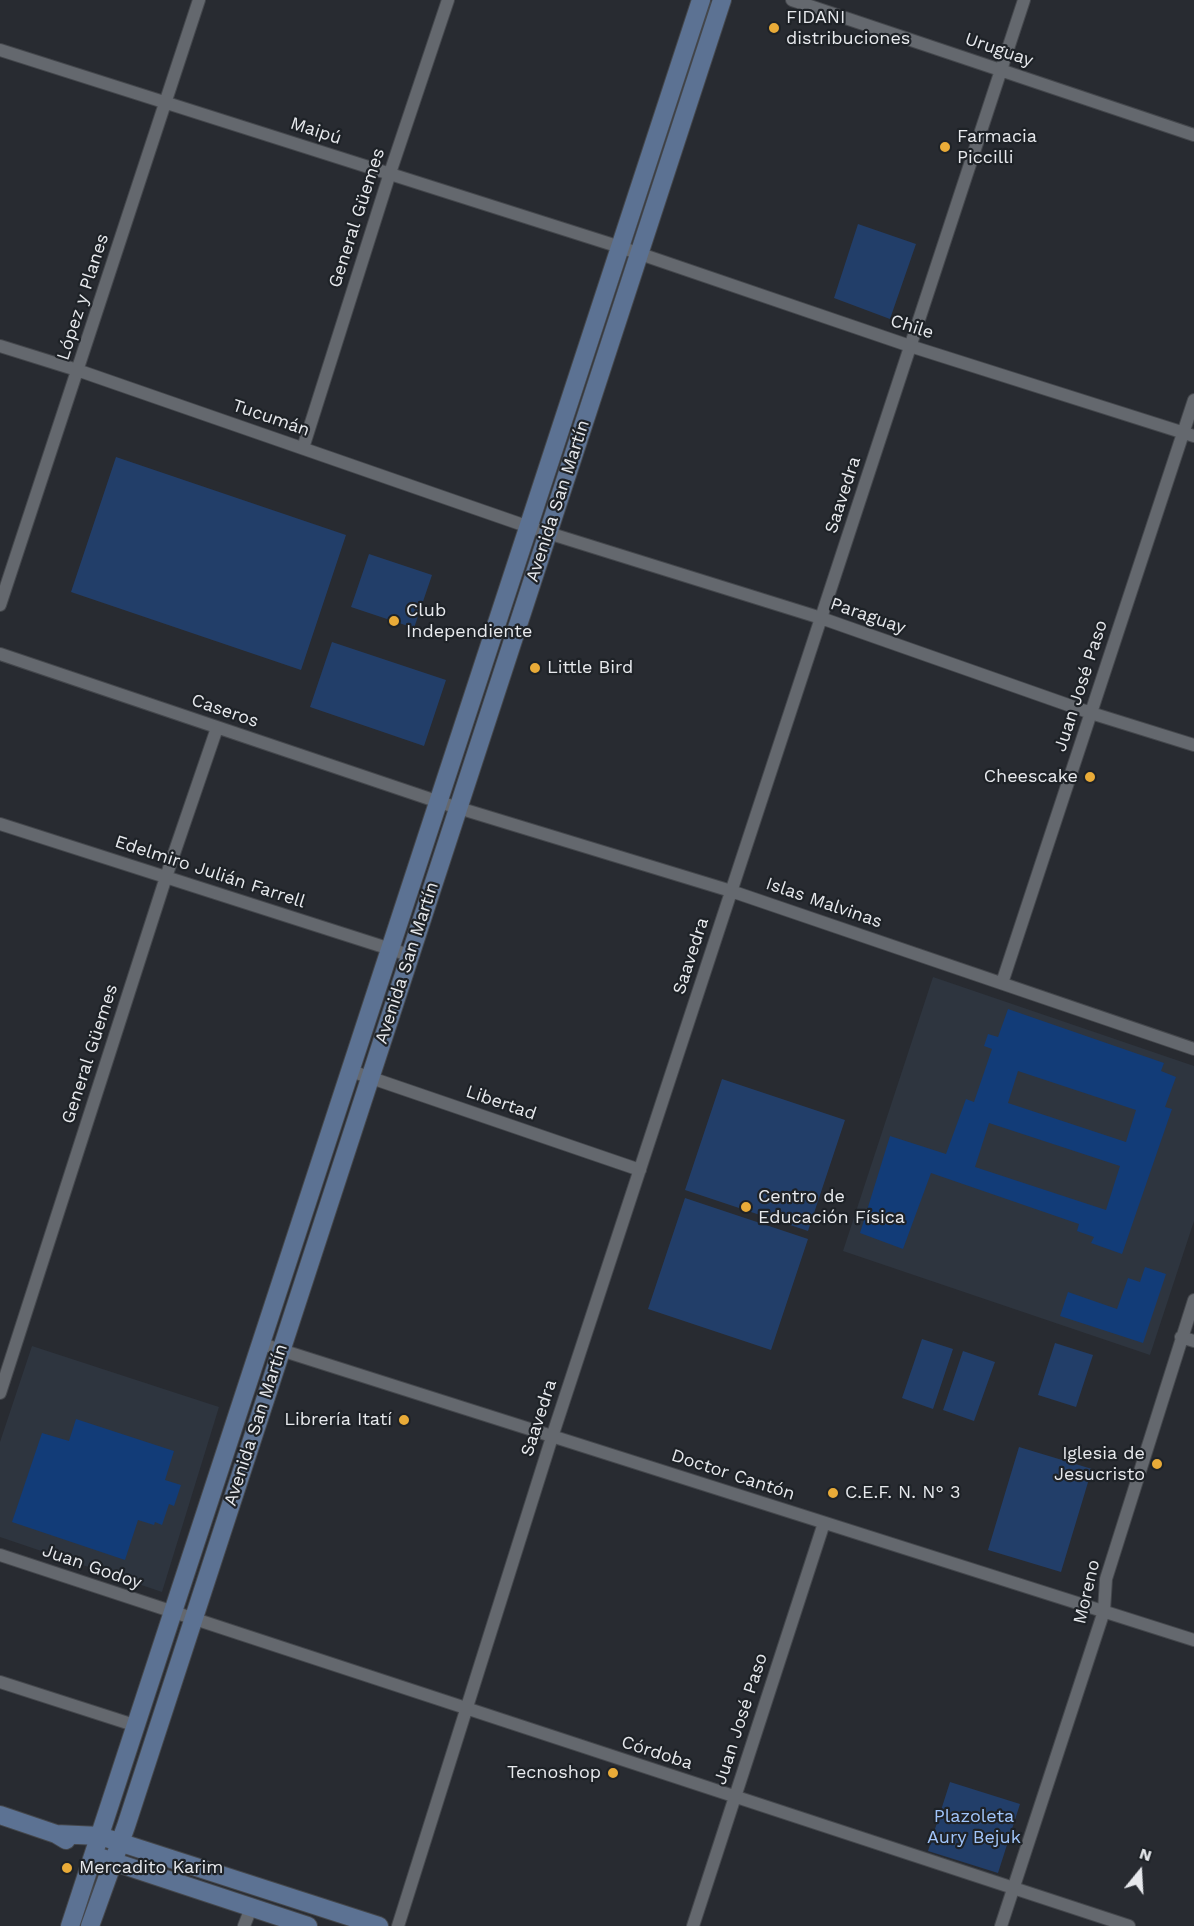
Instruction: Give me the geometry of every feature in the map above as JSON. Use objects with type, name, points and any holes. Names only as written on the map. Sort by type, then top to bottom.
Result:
[{"type":"main road","name":"Avenida San Martín","points":[[70,1926],[701,0]]},
{"type":"main road","name":"Avenida San Martín","points":[[90,1926],[193,1620],[722,0]]},
{"type":"main road","points":[[0,1815],[56,1834],[94,1855],[113,1862],[308,1926]]},
{"type":"main road","points":[[56,1834],[100,1836],[379,1926]]},
{"type":"street","name":"López y Planes","points":[[0,604],[200,0]]},
{"type":"street","name":"General Güemes","points":[[303,448],[390,173],[448,0]]},
{"type":"street","name":"Uruguay","points":[[792,0],[1194,135]]},
{"type":"street","name":"Saavedra","points":[[398,1926],[552,1437],[1024,0]]},
{"type":"street","name":"Maipú","points":[[0,50],[620,247]]},
{"type":"street","name":"Chile","points":[[620,247],[910,346],[1189,434]]},
{"type":"street","name":"Tucumán","points":[[0,346],[77,370],[529,527]]},
{"type":"street","name":"Juan José Paso","points":[[1002,983],[1091,713],[1189,434],[1194,400]]},
{"type":"street","name":"Paraguay","points":[[529,527],[821,618],[1091,713],[1194,745]]},
{"type":"street","name":"Caseros","points":[[0,654],[439,802]]},
{"type":"street","name":"General Güemes","points":[[0,1393],[166,877],[217,728]]},
{"type":"street","name":"Islas Malvinas","points":[[439,802],[731,891],[1194,1049]]},
{"type":"street","name":"Edelmiro Julián Farrell","points":[[0,824],[410,955]]},
{"type":"street","name":"Libertad","points":[[351,1071],[640,1170]]},
{"type":"street","name":"Moreno","points":[[1001,1926],[1104,1611],[1106,1579],[1194,1300]]},
{"type":"street","points":[[1181,1337],[1194,1341]]},
{"type":"street","name":"Doctor Cantón","points":[[262,1344],[1194,1640]]},
{"type":"street","name":"Juan José Paso","points":[[693,1926],[824,1523]]},
{"type":"street","name":"Juan Godoy","points":[[0,1555],[173,1614]]},
{"type":"street","name":"Córdoba","points":[[173,1614],[1129,1926]]},
{"type":"street","points":[[0,1682],[137,1726]]},
{"type":"street","points":[[244,1926],[251,1908]]},
{"type":"shaded area","points":[[933,977],[1194,1066],[1194,1221],[1150,1355],[843,1251]]},
{"type":"shaded area","points":[[32,1346],[219,1407],[162,1592],[0,1537],[0,1442]]},
{"type":"green space","points":[[858,224],[916,244],[890,319],[834,298]]},
{"type":"green space","points":[[116,457],[346,535],[301,670],[71,592]]},
{"type":"green space","points":[[369,554],[432,575],[414,628],[351,607]]},
{"type":"green space","points":[[332,642],[446,680],[424,746],[310,707]]},
{"type":"green space","points":[[722,1079],[845,1120],[808,1231],[685,1190]]},
{"type":"green space","points":[[685,1198],[808,1239],[771,1350],[648,1309]]},
{"type":"green space","points":[[922,1339],[953,1349],[933,1409],[902,1398]]},
{"type":"green space","points":[[1055,1343],[1093,1355],[1076,1407],[1038,1395]]},
{"type":"green space","points":[[963,1351],[995,1362],[974,1421],[943,1410]]},
{"type":"green space","points":[[1019,1447],[1092,1469],[1061,1572],[988,1550]]},
{"type":"green space","name":"Plazoleta Aury Bejuk","points":[[950,1782],[1020,1804],[998,1873],[928,1851]]},
{"type":"building","points":[[1008,1009],[1164,1063],[1161,1071],[1176,1077],[1165,1107],[1172,1109],[1122,1254],[1091,1243],[1094,1237],[1077,1231],[1079,1224],[931,1173],[903,1249],[860,1233],[890,1136],[946,1154],[966,1099],[974,1102],[992,1049],[984,1046],[988,1034],[998,1037]],"holes":[[[1018,1071],[1136,1110],[1126,1142],[1008,1103]],[[989,1123],[1120,1166],[1106,1210],[975,1167]]]},
{"type":"building","points":[[1145,1267],[1166,1274],[1143,1343],[1060,1316],[1068,1292],[1117,1309],[1128,1278],[1140,1282]]},
{"type":"building","points":[[76,1419],[174,1451],[165,1480],[181,1485],[174,1506],[169,1504],[162,1525],[138,1520],[125,1560],[12,1522],[42,1433],[69,1441]]},
{"type":"place","name":"FIDANI distribuciones","points":[[774,28]]},
{"type":"place","name":"Farmacia Piccilli","points":[[945,147]]},
{"type":"place","name":"Club Independiente","points":[[394,621]]},
{"type":"place","name":"Little Bird","points":[[535,668]]},
{"type":"place","name":"Cheescake","points":[[1090,777]]},
{"type":"place","name":"Centro de Educación Física","points":[[746,1207]]},
{"type":"place","name":"Librería Itatí","points":[[404,1420]]},
{"type":"place","name":"Iglesia de Jesucristo","points":[[1157,1464]]},
{"type":"place","name":"C.E.F. N. N° 3","points":[[833,1493]]},
{"type":"place","name":"Tecnoshop","points":[[613,1773]]},
{"type":"place","name":"Mercadito Karim","points":[[67,1868]]}]
